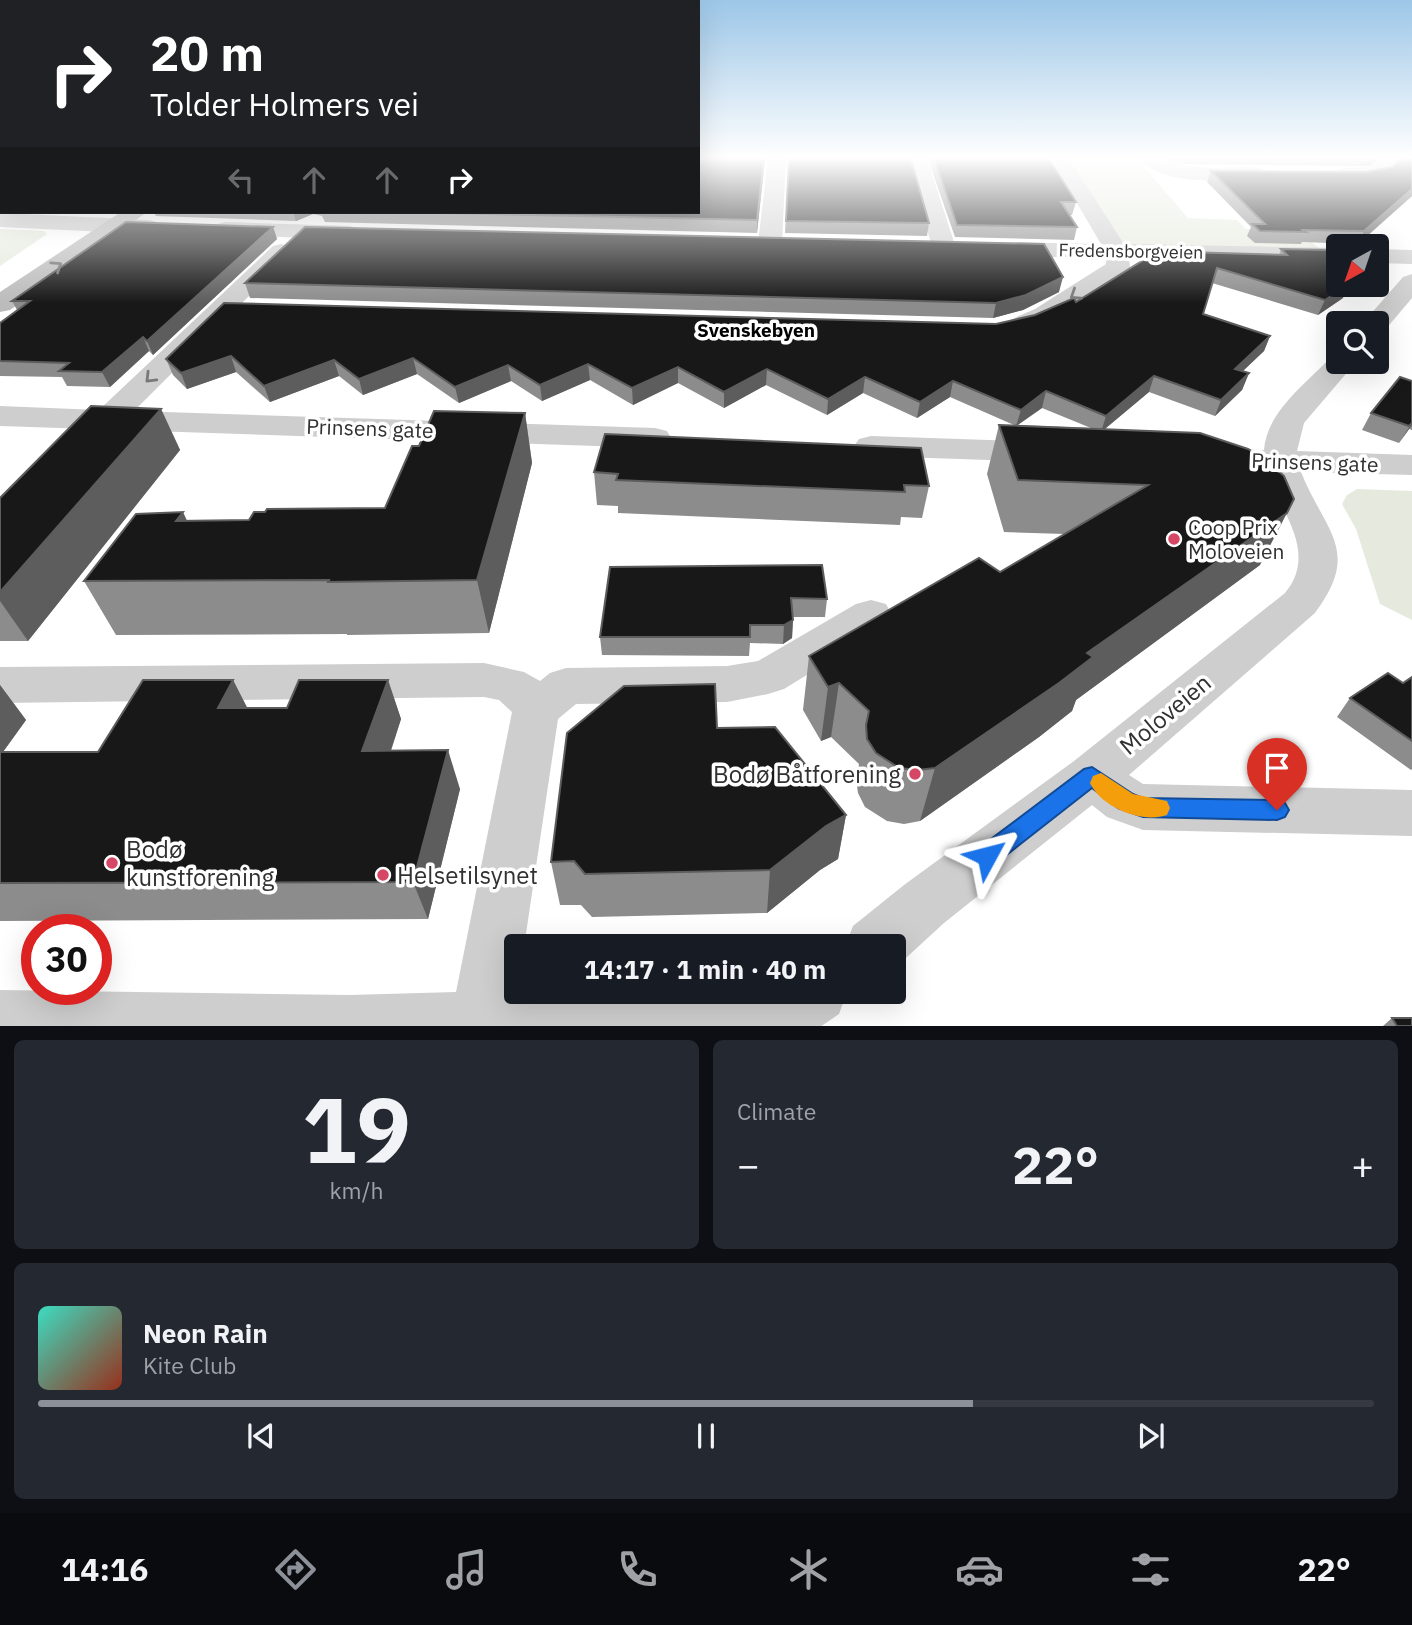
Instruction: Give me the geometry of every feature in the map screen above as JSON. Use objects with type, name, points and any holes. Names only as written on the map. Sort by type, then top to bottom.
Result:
[{"type":"street","points":[[770,243],[773,207]]},
{"type":"street","points":[[932,207],[944,248]]},
{"type":"street","points":[[993,329],[1019,326],[1044,315],[1118,267],[1117,251],[1090,207]]},
{"type":"street","points":[[108,419],[221,307],[321,214]]},
{"type":"street","points":[[0,281],[111,218]]},
{"type":"street","points":[[0,304],[111,218]]},
{"type":"street","points":[[0,220],[111,218],[172,228]]},
{"type":"street","points":[[198,228],[371,233]]},
{"type":"street","points":[[743,243],[797,244]]},
{"type":"street","name":"Fredensborgveien","points":[[917,247],[1326,255]]},
{"type":"street","points":[[1390,256],[1412,257]]},
{"type":"street","points":[[1386,311],[1412,282]]},
{"type":"street","points":[[221,307],[262,308]]},
{"type":"street","points":[[1279,460],[1285,427],[1331,374]]},
{"type":"street","name":"Prinsens gate","points":[[0,415],[685,439]]},
{"type":"street","points":[[837,445],[1072,453]]},
{"type":"street","name":"Prinsens gate","points":[[1183,457],[1412,465]]},
{"type":"street","name":"Moloveien","points":[[889,934],[924,904],[1092,776],[1300,603],[1312,588],[1318,573],[1319,558],[1314,539],[1279,460]]},
{"type":"street","points":[[536,709],[566,686],[727,684],[768,677],[871,615]]},
{"type":"street","points":[[0,685],[484,680],[509,683],[527,694],[536,709],[481,1023]]},
{"type":"street","points":[[1092,776],[1125,802],[1143,807],[1412,814]]},
{"type":"street","points":[[0,1021],[336,1026],[481,1023],[708,1025],[760,1021],[799,1004]]},
{"type":"shaded area","points":[[1099,207],[1178,207],[1188,218],[1237,220],[1246,229],[1297,231],[1324,252],[1125,246]]},
{"type":"shaded area","points":[[0,229],[44,231],[47,234],[0,266]]},
{"type":"shaded area","points":[[1357,489],[1412,491],[1412,620],[1380,604],[1356,529],[1342,504],[1347,495]]},
{"type":"building","points":[[700,207],[759,207],[757,220],[488,214],[700,214]]},
{"type":"building","points":[[787,207],[924,207],[929,223],[786,221]]},
{"type":"building","points":[[951,207],[1064,207],[1077,227],[957,225]]},
{"type":"building","points":[[1248,207],[1392,207],[1364,231],[1260,231],[1252,224],[1265,224]]},
{"type":"building","points":[[126,222],[273,227],[147,341],[143,337],[102,372],[59,371],[69,363],[0,361],[0,323],[30,301],[12,301]]},
{"type":"building","points":[[305,227],[1044,244],[1063,277],[1026,295],[996,303],[245,283]]},
{"type":"building","points":[[1161,249],[1170,252],[1175,249],[1185,252],[1287,255],[1281,249],[1326,250],[1328,298],[1325,300],[1217,268],[1203,314],[1270,336],[1235,369],[1249,373],[1221,400],[1154,376],[1106,416],[1046,391],[1021,410],[953,381],[920,402],[865,377],[828,399],[767,369],[724,392],[678,367],[632,388],[588,364],[540,385],[508,365],[455,387],[413,358],[359,379],[334,360],[264,386],[231,356],[181,373],[166,359],[224,303],[996,324],[1035,315],[1074,298],[1076,302]]},
{"type":"building","points":[[1400,377],[1412,381],[1412,423],[1409,426],[1371,413]]},
{"type":"building","points":[[91,406],[161,409],[0,592],[0,498]]},
{"type":"building","points":[[434,411],[525,413],[477,580],[84,581],[136,514],[183,512],[176,521],[249,520],[254,512],[265,512],[267,509],[385,508],[412,446],[419,446]]},
{"type":"building","points":[[999,425],[1200,433],[1248,449],[1265,459],[1284,476],[1294,499],[1287,513],[1087,653],[1093,657],[935,768],[899,768],[876,753],[867,739],[869,711],[839,683],[828,687],[809,656],[979,558],[1000,572],[1148,485],[1018,480]]},
{"type":"building","points":[[605,434],[921,448],[929,486],[904,485],[905,492],[616,480],[618,474],[594,472]]},
{"type":"building","points":[[822,565],[827,599],[791,598],[793,620],[784,625],[750,625],[750,637],[600,637],[610,567]]},
{"type":"building","points":[[1388,673],[1403,683],[1412,677],[1412,741],[1350,698]]},
{"type":"building","points":[[143,680],[233,680],[218,708],[287,708],[299,680],[388,680],[362,751],[448,750],[413,882],[0,883],[0,752],[98,752]]},
{"type":"building","points":[[715,684],[717,728],[775,727],[846,815],[826,826],[770,870],[585,874],[574,861],[551,862],[567,733],[624,686]]},
{"type":"building","points":[[1392,1018],[1412,1018],[1412,1026],[1397,1026]]},
{"type":"slow traffic","points":[[1101,783],[1125,802],[1159,808]]},
{"type":"place","name":"Coop Prix Moloveien","points":[[1174,539]]},
{"type":"place","name":"Bodø Båtforening","points":[[915,774]]},
{"type":"place","name":"Bodø kunstforening","points":[[112,863]]},
{"type":"place","name":"Helsetilsynet","points":[[383,875]]},
{"type":"district","name":"Svenskebyen","points":[[756,330]]},
{"type":"route","points":[[987,856],[1092,776],[1125,802],[1143,807],[1277,810]]}]
